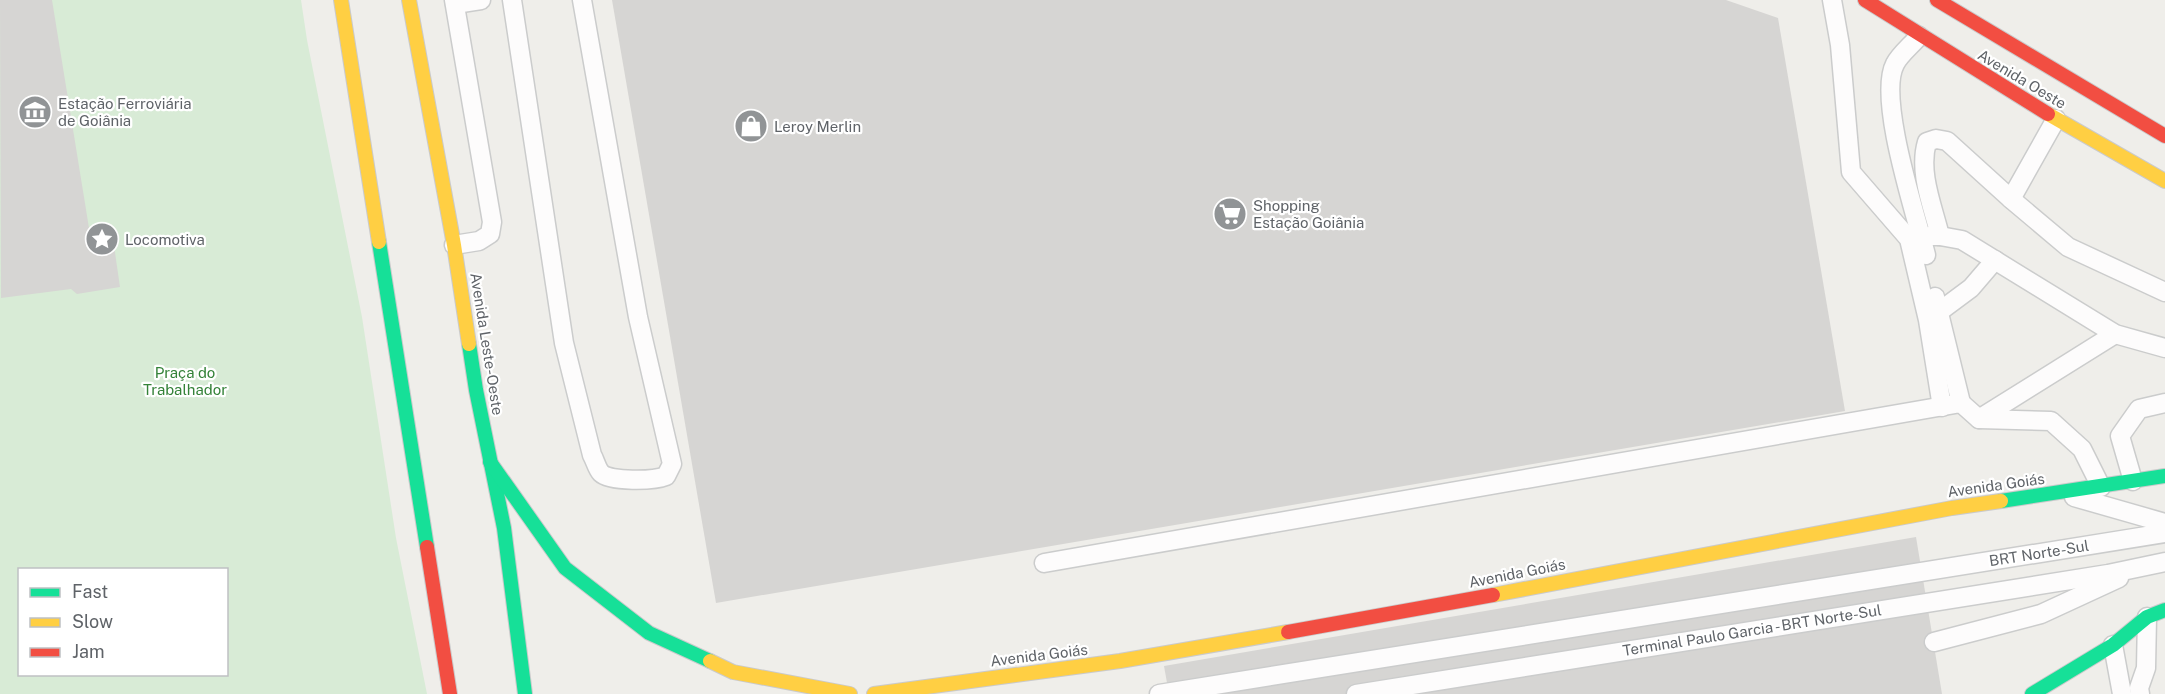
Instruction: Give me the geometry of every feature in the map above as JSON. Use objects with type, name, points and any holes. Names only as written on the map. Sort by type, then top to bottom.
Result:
[{"type":"main road","points":[[341,0],[450,694]]},
{"type":"main road","name":"Avenida Leste-Oeste","points":[[409,0],[454,245],[476,390],[504,528],[525,694]]},
{"type":"main road","name":"Avenida Oeste","points":[[1865,0],[1919,36],[2056,119],[2165,181]]},
{"type":"main road","name":"Avenida Oeste","points":[[1937,0],[2165,136]]},
{"type":"main road","points":[[490,462],[566,568],[649,633],[733,672],[850,694]]},
{"type":"main road","name":"Avenida Goiás","points":[[874,694],[1120,662],[1381,616],[1940,510],[2101,488],[2165,476]]},
{"type":"main road","points":[[2032,694],[2052,689],[2147,617],[2165,610]]},
{"type":"lane","points":[[454,245],[479,241],[490,234],[492,222],[454,2],[481,0]]},
{"type":"lane","points":[[512,0],[564,343],[592,455],[601,473],[611,478],[656,480],[666,476],[672,464],[638,317],[582,0]]},
{"type":"lane","points":[[1832,0],[1840,45],[1851,172],[1915,238]]},
{"type":"lane","points":[[1919,36],[1895,64],[1889,86],[1892,120],[1915,238],[1934,316],[1961,403],[1979,419],[2051,421],[2082,449],[2101,488]]},
{"type":"lane","points":[[2011,199],[2056,119]]},
{"type":"lane","points":[[1940,236],[1924,169],[1927,142],[1936,139],[1947,141],[2068,247],[2165,292]]},
{"type":"lane","points":[[1915,238],[1940,236],[1962,240],[2115,334],[2165,348]]},
{"type":"lane","points":[[1934,316],[1971,288],[1995,260]]},
{"type":"lane","points":[[1934,316],[1942,407]]},
{"type":"lane","points":[[1979,419],[2115,334]]},
{"type":"lane","points":[[1044,563],[1961,403]]},
{"type":"lane","points":[[2133,482],[2120,436],[2139,409],[2165,403]]},
{"type":"lane","points":[[2058,493],[2165,523]]},
{"type":"lane","name":"BRT Norte-Sul","points":[[1912,573],[2165,533]]},
{"type":"lane","points":[[1934,642],[2041,615],[2157,563]]},
{"type":"lane","name":"Terminal Paulo Garcia - BRT Norte-Sul","points":[[1356,694],[2108,574],[2157,563]]},
{"type":"lane","name":"Terminal Paulo Garcia - BRT Norte-Sul","points":[[1160,694],[1912,573]]},
{"type":"lane","points":[[2140,694],[2139,688],[2146,668],[2147,617]]},
{"type":"lane","points":[[2113,645],[2122,694]]},
{"type":"green space","name":"Praça do Trabalhador","points":[[0,0],[301,0],[362,317],[396,538],[427,694],[0,694]]},
{"type":"building","name":"Estação Ferroviária de Goiânia","points":[[0,0],[52,0],[89,228],[111,225],[120,287],[77,294],[71,289],[1,298]]},
{"type":"building","name":"Shopping Estação Goiânia","points":[[612,0],[1726,0],[1778,18],[1845,411],[716,603]]},
{"type":"building","points":[[1916,537],[1942,694],[1169,694],[1164,666]]},
{"type":"traffic: fast","points":[[379,242],[427,547]]},
{"type":"traffic: fast","points":[[469,344],[504,528],[525,694]]},
{"type":"traffic: fast","points":[[490,462],[565,568],[649,633],[710,661]]},
{"type":"traffic: fast","points":[[2001,501],[2165,476]]},
{"type":"traffic: fast","points":[[2032,694],[2113,645],[2147,617],[2165,610]]},
{"type":"traffic: slow","points":[[341,0],[379,242]]},
{"type":"traffic: slow","points":[[409,0],[454,245],[469,344]]},
{"type":"traffic: slow","points":[[2048,114],[2165,181]]},
{"type":"traffic: slow","points":[[1493,595],[1952,508],[2001,501]]},
{"type":"traffic: slow","points":[[874,694],[1120,661],[1288,632]]},
{"type":"traffic: slow","points":[[710,661],[733,672],[850,694]]},
{"type":"traffic: jam","points":[[1865,0],[2048,114]]},
{"type":"traffic: jam","points":[[1937,0],[2165,136]]},
{"type":"traffic: jam","points":[[427,547],[450,694]]},
{"type":"traffic: jam","points":[[1288,632],[1493,595]]},
{"type":"place","name":"Estação Ferroviária de Goiânia","points":[[35,112]]},
{"type":"place","name":"Leroy Merlin","points":[[751,126]]},
{"type":"place","name":"Shopping Estação Goiânia","points":[[1230,214]]},
{"type":"place","name":"Locomotiva","points":[[102,239]]}]
